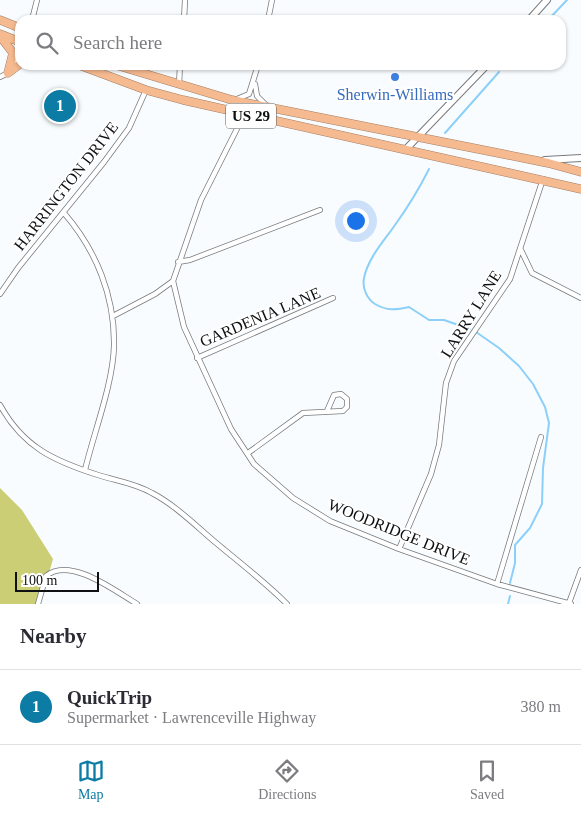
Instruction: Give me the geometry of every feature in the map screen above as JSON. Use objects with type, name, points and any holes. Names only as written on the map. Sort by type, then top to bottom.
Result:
[{"type":"highway","points":[[0,20],[15,26]]},
{"type":"highway","points":[[0,35],[15,40]]},
{"type":"highway","points":[[0,35],[13,53],[8,73]]},
{"type":"highway","points":[[8,73],[15,68]]},
{"type":"highway","name":"US 29","points":[[92,70],[146,90],[244,115],[407,148],[581,189]]},
{"type":"highway","name":"US 29","points":[[132,70],[232,100],[536,161],[581,172]]},
{"type":"main road","points":[[534,15],[547,0]]},
{"type":"main road","points":[[407,148],[482,70]]},
{"type":"main road","points":[[536,161],[581,158]]},
{"type":"street","points":[[33,15],[37,0]]},
{"type":"street","points":[[184,15],[185,0]]},
{"type":"street","points":[[269,15],[272,0]]},
{"type":"street","points":[[0,77],[8,73],[15,61]]},
{"type":"street","points":[[179,85],[180,70]]},
{"type":"street","points":[[232,100],[249,94],[257,70]]},
{"type":"street","points":[[254,80],[257,96],[272,108]]},
{"type":"street","name":"HARRINGTON DRIVE","points":[[0,294],[18,268],[64,213],[129,128],[146,90]]},
{"type":"street","name":"WOODRIDGE DRIVE","points":[[244,115],[201,200],[173,281],[184,327],[231,430],[254,464],[293,498],[330,521],[399,549],[497,584],[570,604]]},
{"type":"street","name":"LARRY LANE","points":[[399,549],[431,474],[439,445],[446,383],[454,361],[482,317],[501,294],[521,250],[543,179]]},
{"type":"street","points":[[178,262],[190,260],[320,210]]},
{"type":"street","points":[[64,213],[87,242],[102,273],[113,316],[114,348],[105,393],[85,470]]},
{"type":"street","points":[[521,250],[532,273],[581,298]]},
{"type":"street","points":[[113,316],[155,294],[173,281]]},
{"type":"street","name":"GARDENIA LANE","points":[[197,358],[333,298]]},
{"type":"street","points":[[248,453],[298,415],[307,412],[342,411],[347,408],[347,398],[341,394],[334,395],[326,411]]},
{"type":"street","points":[[0,404],[10,422],[28,442],[52,458],[85,470],[136,484],[154,493],[176,509],[287,604]]},
{"type":"street","points":[[497,584],[541,437]]},
{"type":"street","points":[[38,604],[46,576],[64,569],[80,572],[137,604]]},
{"type":"street","points":[[570,604],[581,570]]},
{"type":"green space","points":[[0,488],[22,510],[53,559],[40,604],[0,604]]},
{"type":"waterway","points":[[553,15],[567,0]]},
{"type":"waterway","points":[[445,133],[499,72]]},
{"type":"waterway","points":[[429,169],[409,205],[369,264],[364,278],[364,289],[372,302],[384,308],[409,307],[429,320],[444,320],[470,329]]},
{"type":"waterway","points":[[476,332],[499,348],[519,366],[533,384],[545,407],[549,423],[543,468],[542,504],[530,528],[515,545],[515,563],[510,583]]},
{"type":"waterway","points":[[508,604],[510,596]]},
{"type":"place","name":"Sherwin-Williams","points":[[395,77]]},
{"type":"place","name":"QuickTrip","points":[[60,106]]}]
